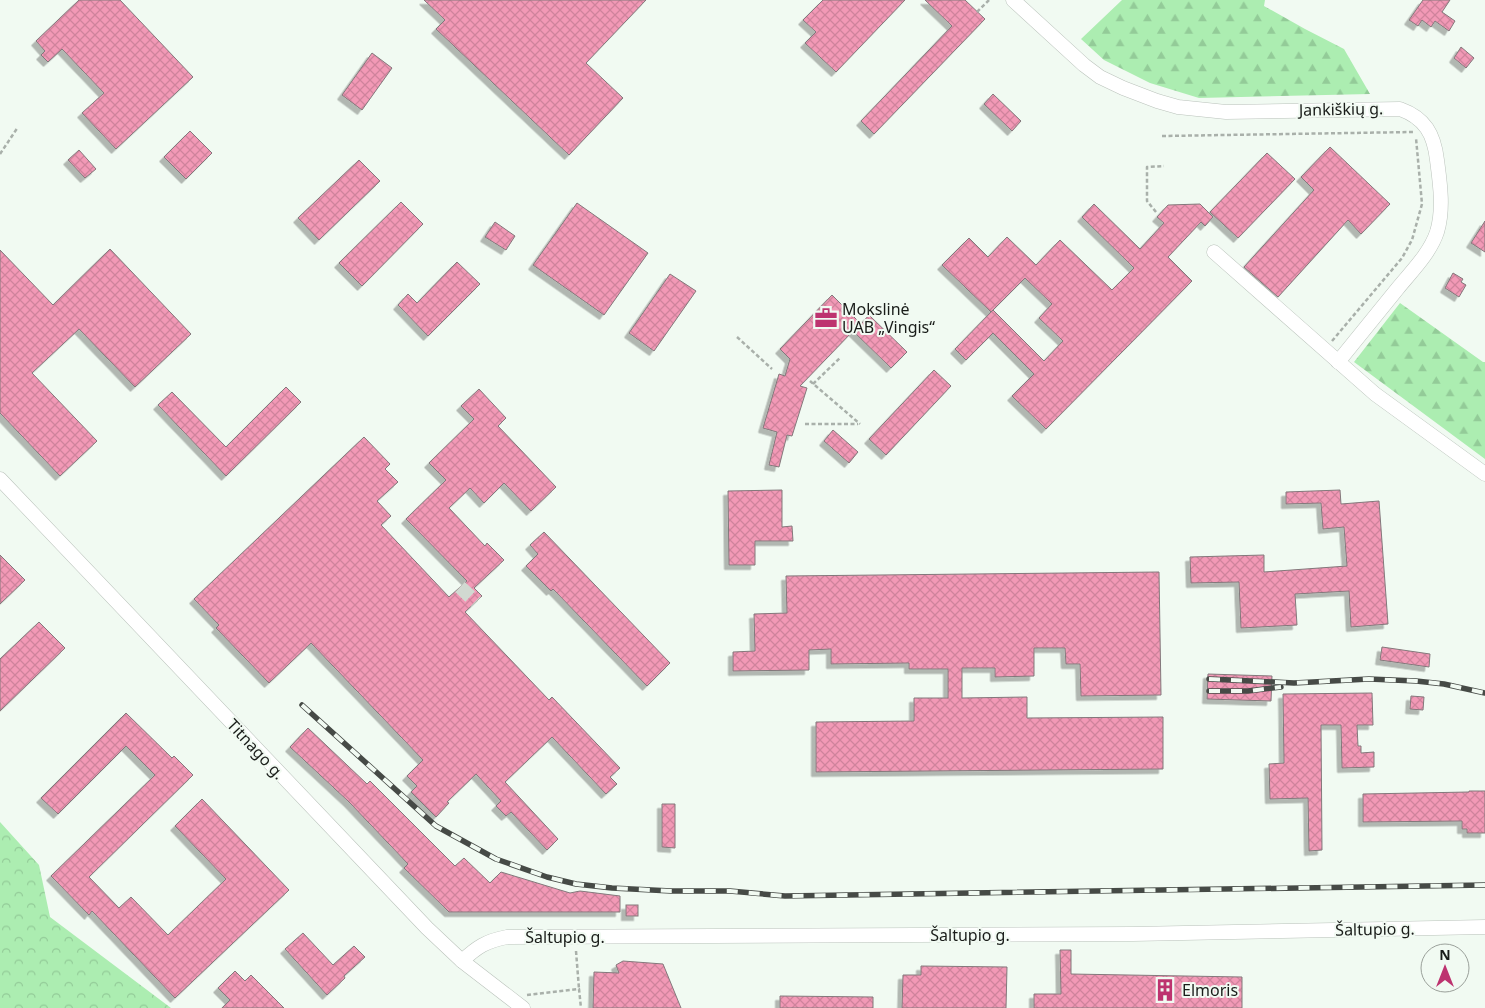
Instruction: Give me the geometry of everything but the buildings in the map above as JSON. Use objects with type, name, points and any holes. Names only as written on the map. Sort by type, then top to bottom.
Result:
[{"type":"street","name":"Jankiškių g.","points":[[1013,0],[1084,65],[1100,77],[1157,101],[1185,108],[1226,112],[1400,109],[1412,113],[1420,119],[1429,132],[1436,154],[1441,191],[1437,232],[1428,250],[1338,362]]},
{"type":"street","points":[[1214,252],[1375,394],[1485,474]]},
{"type":"street","name":"Titnago g.","points":[[0,479],[427,928],[462,961],[519,1005]]},
{"type":"street","name":"Šaltupio g.","points":[[462,961],[481,945],[492,940],[507,937],[1123,934],[1485,927]]},
{"type":"path","points":[[977,12],[989,0]]},
{"type":"path","points":[[0,154],[18,127]]},
{"type":"path","points":[[1162,136],[1416,132],[1422,204],[1412,240],[1402,258],[1324,350]]},
{"type":"path","points":[[1156,212],[1147,201],[1147,167],[1164,166]]},
{"type":"path","points":[[737,337],[772,369]]},
{"type":"path","points":[[814,384],[841,357]]},
{"type":"path","points":[[805,424],[860,424],[810,381]]},
{"type":"path","points":[[574,937],[581,1008]]},
{"type":"path","points":[[519,1005],[525,995],[579,989]]},
{"type":"green space","points":[[1122,0],[1265,0],[1264,6],[1344,49],[1370,94],[1199,98],[1150,83],[1104,60],[1081,39]]},
{"type":"green space","points":[[1400,303],[1485,362],[1485,459],[1354,362]]},
{"type":"green space","points":[[0,822],[39,865],[50,917],[171,1008],[0,1008]]},
{"type":"tunnel","points":[[460,587],[476,602]]},
{"type":"railway","points":[[1209,679],[1294,683],[1369,679],[1416,681],[1444,684],[1485,693]]},
{"type":"railway","points":[[1209,691],[1248,691],[1281,687]]},
{"type":"railway","points":[[302,705],[436,826],[496,859],[547,877],[576,884],[612,888],[730,891],[785,896],[1485,885]]},
{"type":"place","name":"Mokslinė UAB „Vingis“","points":[[826,318]]},
{"type":"place","name":"Elmoris","points":[[1165,990]]}]
